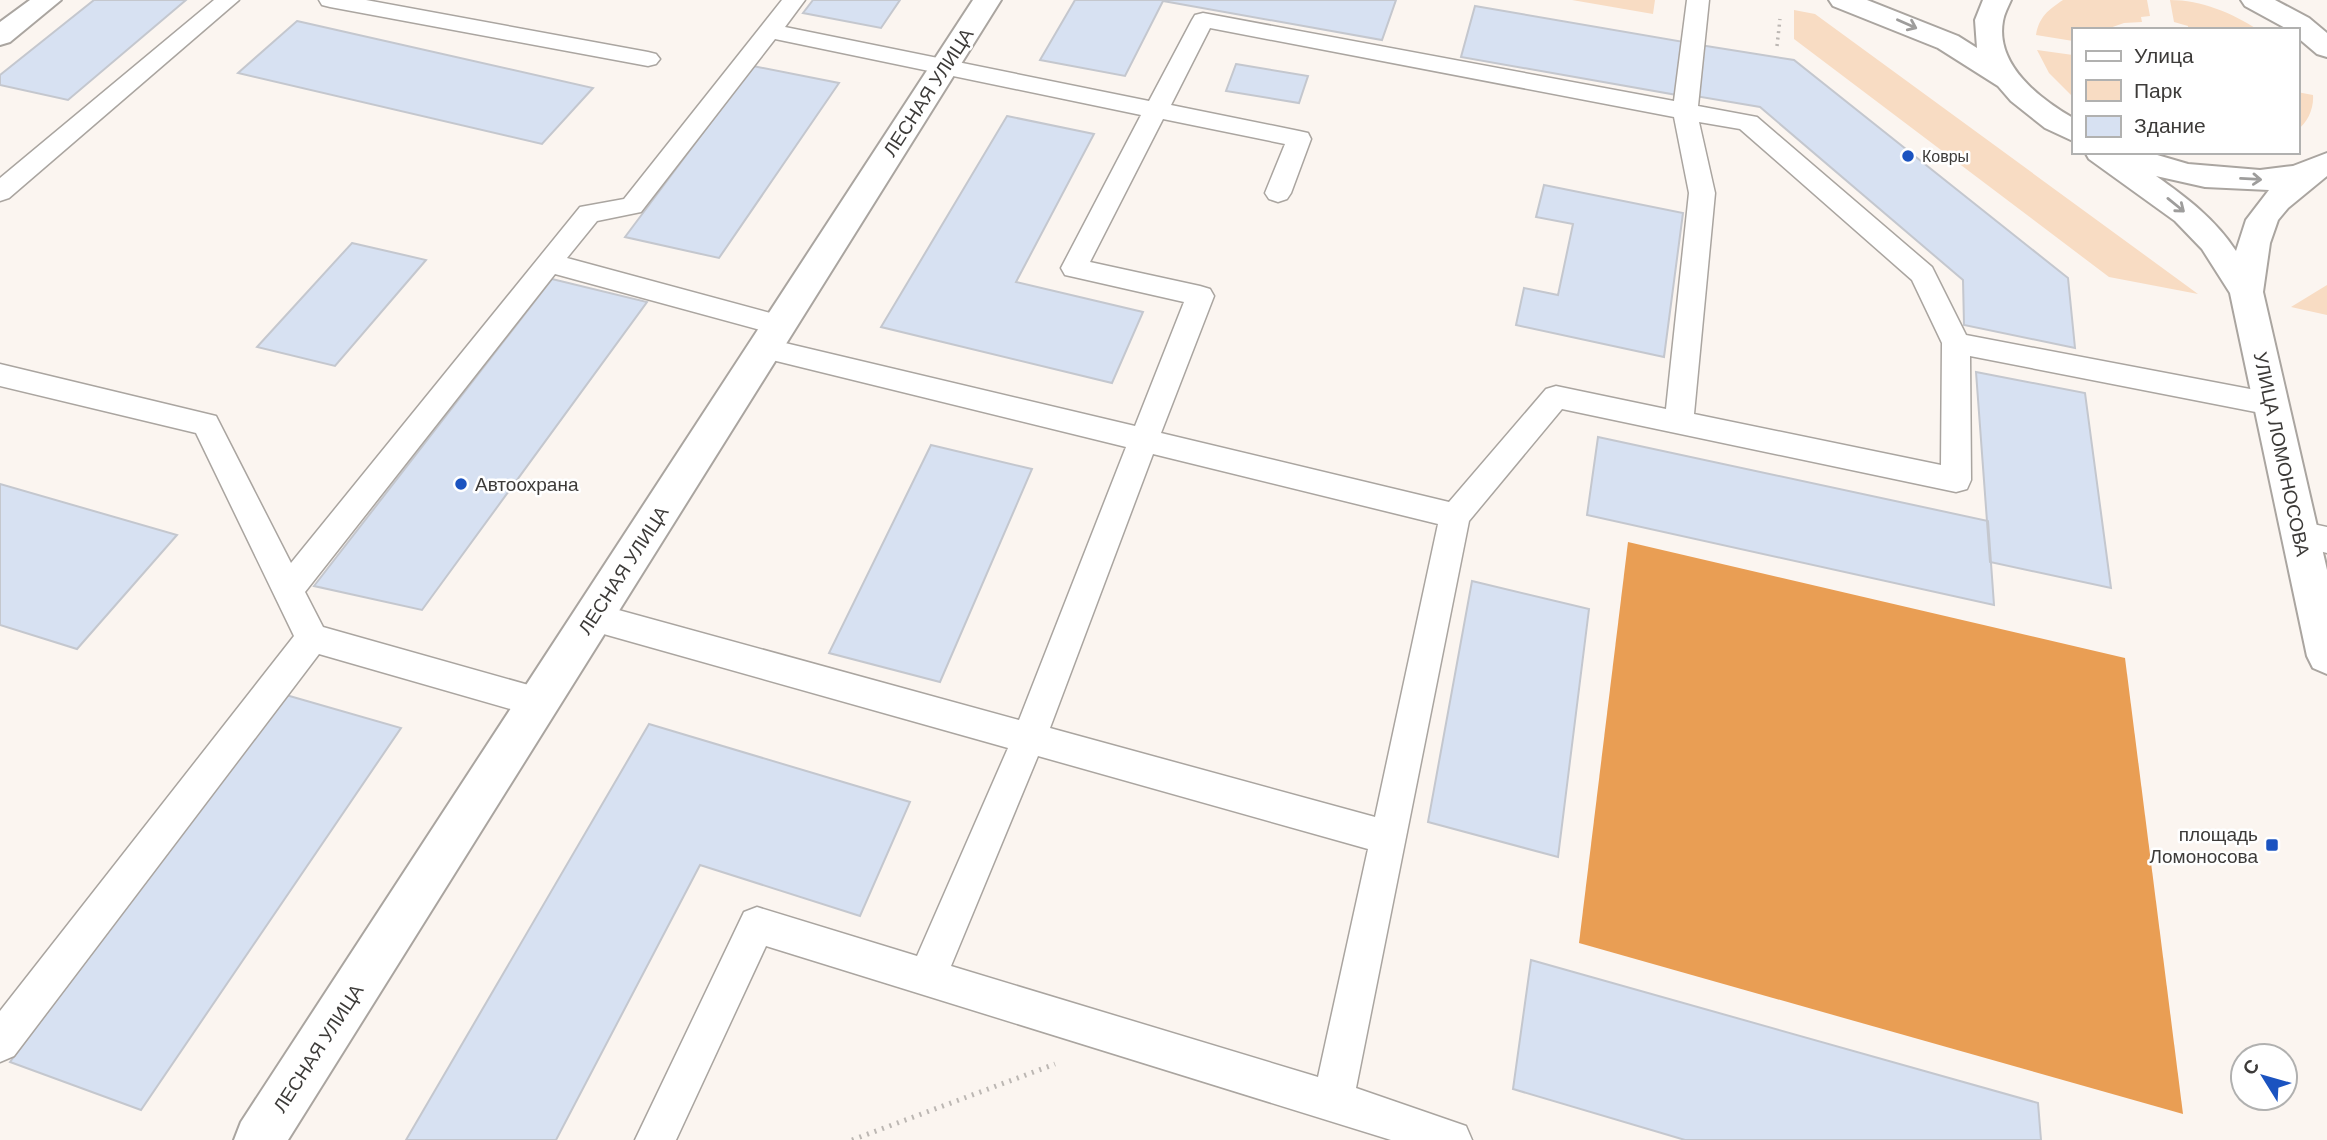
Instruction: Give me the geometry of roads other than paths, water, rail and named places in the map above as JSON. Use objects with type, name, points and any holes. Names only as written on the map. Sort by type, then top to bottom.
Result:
[{"type":"main road","points":[[0,36],[47,0]]},
{"type":"main road","name":"ЛЕСНАЯ УЛИЦА","points":[[259,1140],[987,0]]},
{"type":"main road","points":[[1843,0],[1948,42],[2006,79],[2065,128]]},
{"type":"main road","points":[[1997,0],[1987,15],[1987,43],[2006,79]]},
{"type":"main road","points":[[2255,0],[2299,24],[2327,48]]},
{"type":"main road","points":[[2103,154],[2186,213],[2213,241],[2246,292]]},
{"type":"main road","points":[[2120,154],[2187,174],[2261,180],[2320,167]]},
{"type":"main road","points":[[2246,292],[2255,238],[2264,218],[2276,201],[2320,167]]},
{"type":"main road","name":"УЛИЦА ЛОМОНОСОВА","points":[[2246,292],[2271,404],[2313,537],[2327,656]]},
{"type":"lane","points":[[0,192],[228,0]]},
{"type":"lane","points":[[330,0],[648,59]]},
{"type":"lane","points":[[288,590],[589,213],[632,206],[794,0]]},
{"type":"lane","points":[[1679,422],[1702,193],[1685,111],[1698,0]]},
{"type":"lane","points":[[927,978],[1029,738],[1200,296],[1074,268],[1203,20],[1748,123],[1923,274],[1956,343],[1956,480],[1556,397],[1455,516],[1333,1101]]},
{"type":"lane","points":[[770,31],[1299,139],[1278,192]]},
{"type":"lane","points":[[549,263],[772,337],[1144,440],[1455,516]]},
{"type":"lane","points":[[1956,343],[2271,404]]},
{"type":"lane","points":[[0,375],[206,424],[312,638],[538,702]]},
{"type":"lane","points":[[593,617],[1389,838]]},
{"type":"lane","points":[[0,1042],[312,638]]},
{"type":"lane","points":[[655,1140],[757,925],[1452,1140]]},
{"type":"place","name":"Ковры","points":[[1908,156]]},
{"type":"place","name":"Автоохрана","points":[[461,484]]},
{"type":"place","name":"площадь Ломоносова","points":[[2272,845]]}]
